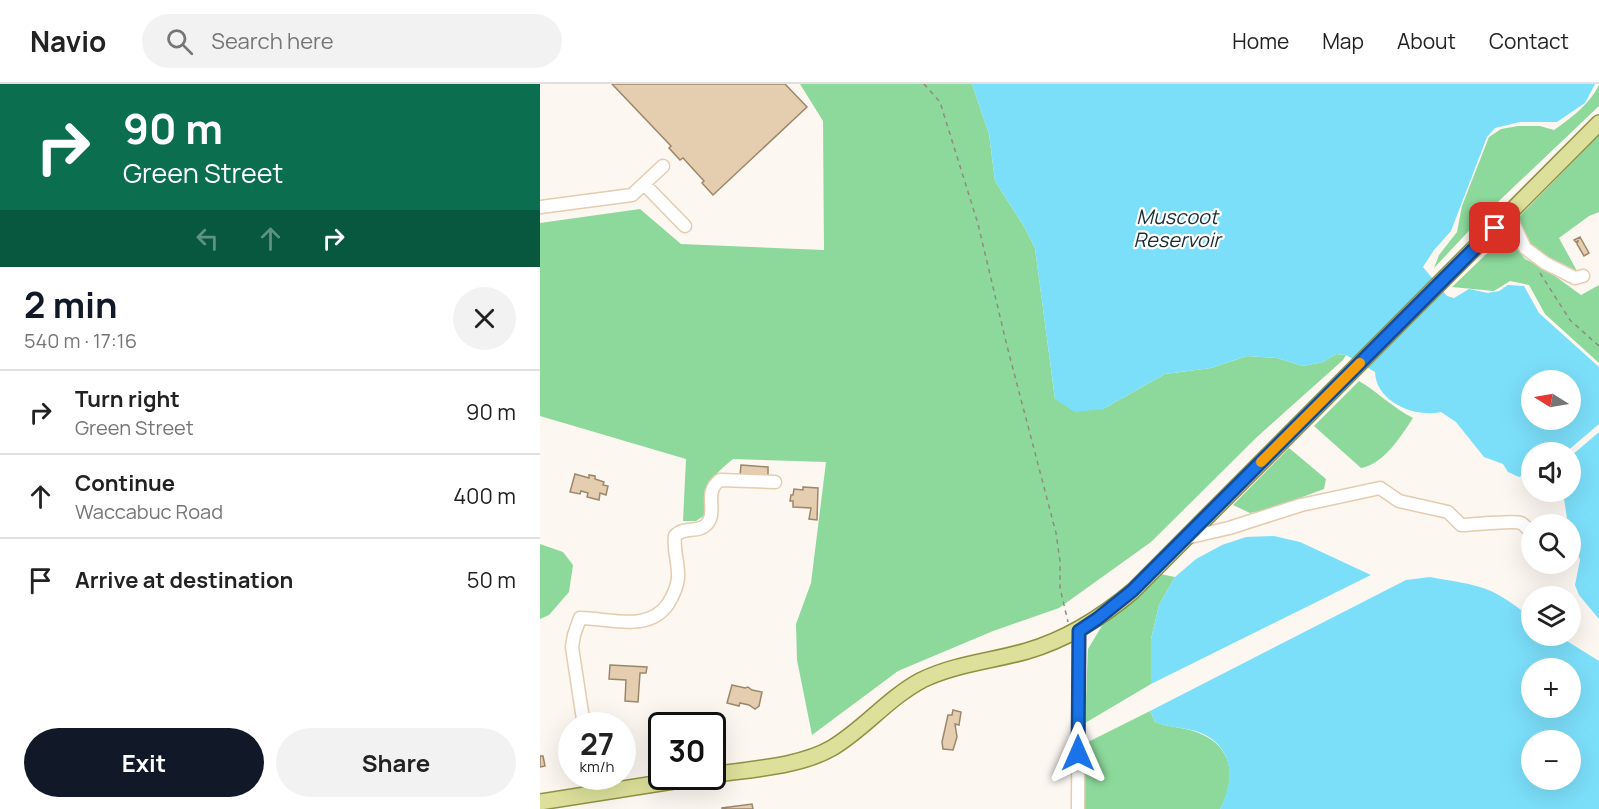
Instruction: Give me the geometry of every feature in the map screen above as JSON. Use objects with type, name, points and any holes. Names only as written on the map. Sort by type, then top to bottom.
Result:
[{"type":"main road","points":[[726,773],[790,762],[819,754],[833,747],[890,701],[923,680],[957,668],[1044,646],[1076,632],[1116,605],[1599,123]]},
{"type":"main road","points":[[540,802],[648,785]]},
{"type":"street","points":[[540,207],[632,195],[663,166]]},
{"type":"street","points":[[644,184],[685,226]]},
{"type":"street","points":[[1509,214],[1525,248],[1531,254],[1575,278],[1583,276]]},
{"type":"street","points":[[582,712],[572,647],[580,618],[636,623],[653,618],[663,611],[674,594],[678,576],[675,536],[682,530],[702,527],[707,523],[711,516],[711,494],[715,484],[720,480],[775,483]]},
{"type":"street","points":[[1185,538],[1229,528],[1301,505],[1380,488],[1399,501],[1448,512],[1461,525],[1521,523]]},
{"type":"street","points":[[1076,632],[1078,809]]},
{"type":"path","points":[[924,84],[940,102],[978,224],[1056,533],[1060,561],[1060,588],[1065,616],[1076,632]]},
{"type":"path","points":[[1538,270],[1570,320],[1599,346]]},
{"type":"green space","points":[[800,84],[972,84],[989,134],[995,181],[1035,248],[1055,399],[1103,409],[1165,374],[1211,368],[1247,356],[1277,358],[1303,366],[1323,362],[1336,354],[1346,355],[1257,437],[1151,542],[1059,608],[993,631],[898,671],[812,735],[797,660],[796,624],[811,583],[826,462],[733,459],[710,482],[706,496],[705,515],[696,521],[683,521],[686,459],[540,416],[540,223],[640,209],[681,244],[824,250],[823,121]]},
{"type":"green space","points":[[1599,85],[1599,106],[1480,219],[1434,268],[1439,255],[1457,232],[1462,206],[1489,137],[1501,129],[1518,126],[1540,126],[1554,130],[1585,105]]},
{"type":"green space","points":[[1599,135],[1599,212],[1589,216],[1559,238],[1578,273],[1558,267],[1524,241],[1518,218]]},
{"type":"green space","points":[[1508,237],[1525,259],[1544,268],[1581,295],[1599,285],[1599,363],[1545,314],[1529,285],[1510,281],[1494,291],[1452,287],[1502,239]]},
{"type":"green space","points":[[1359,381],[1413,418],[1384,455],[1361,468],[1314,426]]},
{"type":"green space","points":[[1289,448],[1326,479],[1324,489],[1270,509],[1250,513],[1233,505]]},
{"type":"green space","points":[[540,544],[563,552],[573,565],[569,592],[549,615],[540,619]]},
{"type":"green space","points":[[1160,574],[1175,577],[1159,605],[1151,639],[1151,684],[1085,723],[1088,649],[1103,624]]},
{"type":"green space","points":[[1150,711],[1155,722],[1196,732],[1212,740],[1226,756],[1230,776],[1220,809],[1084,809],[1084,744]]},
{"type":"water","name":"Muscoot Reservoir","points":[[972,84],[1595,84],[1585,103],[1557,122],[1520,122],[1495,128],[1487,137],[1451,231],[1423,267],[1447,296],[1454,298],[1469,289],[1488,293],[1499,291],[1508,285],[1524,286],[1539,313],[1599,367],[1599,619],[1581,597],[1581,586],[1575,585],[1577,574],[1581,574],[1581,514],[1566,514],[1565,502],[1581,502],[1581,442],[1521,442],[1521,476],[1519,477],[1508,472],[1503,464],[1484,457],[1456,422],[1441,412],[1420,412],[1399,406],[1382,392],[1375,372],[1346,355],[1336,354],[1323,362],[1303,366],[1277,358],[1247,356],[1211,368],[1165,374],[1103,409],[1075,412],[1055,399],[1035,248],[995,181],[989,134]]},
{"type":"water","points":[[1274,536],[1300,542],[1371,575],[1151,684],[1151,639],[1159,605],[1175,577],[1196,559],[1222,545],[1246,537]]},
{"type":"water","points":[[1430,577],[1469,584],[1491,591],[1521,610],[1521,646],[1575,646],[1599,661],[1599,809],[1220,809],[1228,787],[1229,776],[1228,765],[1220,747],[1201,733],[1155,722],[1150,711],[1406,580]]},
{"type":"pier","points":[[1599,424],[1599,432],[1581,447],[1581,442],[1578,442]]},
{"type":"building","points":[[612,84],[785,84],[807,107],[713,195],[702,183],[704,181],[683,158],[680,160],[669,148],[671,146]]},
{"type":"building","points":[[1580,237],[1589,253],[1584,256],[1577,244],[1578,241],[1574,240]]},
{"type":"building","points":[[741,465],[768,467],[768,477],[740,476]]},
{"type":"building","points":[[575,474],[589,478],[589,475],[595,476],[595,479],[604,482],[603,485],[608,486],[606,495],[600,493],[599,500],[587,497],[588,493],[581,491],[580,494],[570,492]]},
{"type":"building","points":[[803,487],[818,488],[817,520],[809,519],[811,508],[793,507],[793,501],[790,501],[794,489],[803,490]]},
{"type":"building","points":[[610,665],[647,667],[646,673],[640,673],[638,702],[625,701],[626,680],[609,679]]},
{"type":"building","points":[[732,685],[762,692],[759,706],[755,709],[740,703],[739,706],[727,703]]},
{"type":"building","points":[[953,710],[961,712],[959,725],[955,724],[957,737],[953,750],[943,749],[942,742],[948,715],[952,715]]},
{"type":"building","points":[[540,756],[543,756],[545,766],[540,767]]},
{"type":"building","points":[[752,804],[753,809],[722,809],[722,808]]},
{"type":"slow traffic","points":[[1261,462],[1360,363]]},
{"type":"route","points":[[1078,753],[1079,631],[1132,591],[1495,228]]}]
